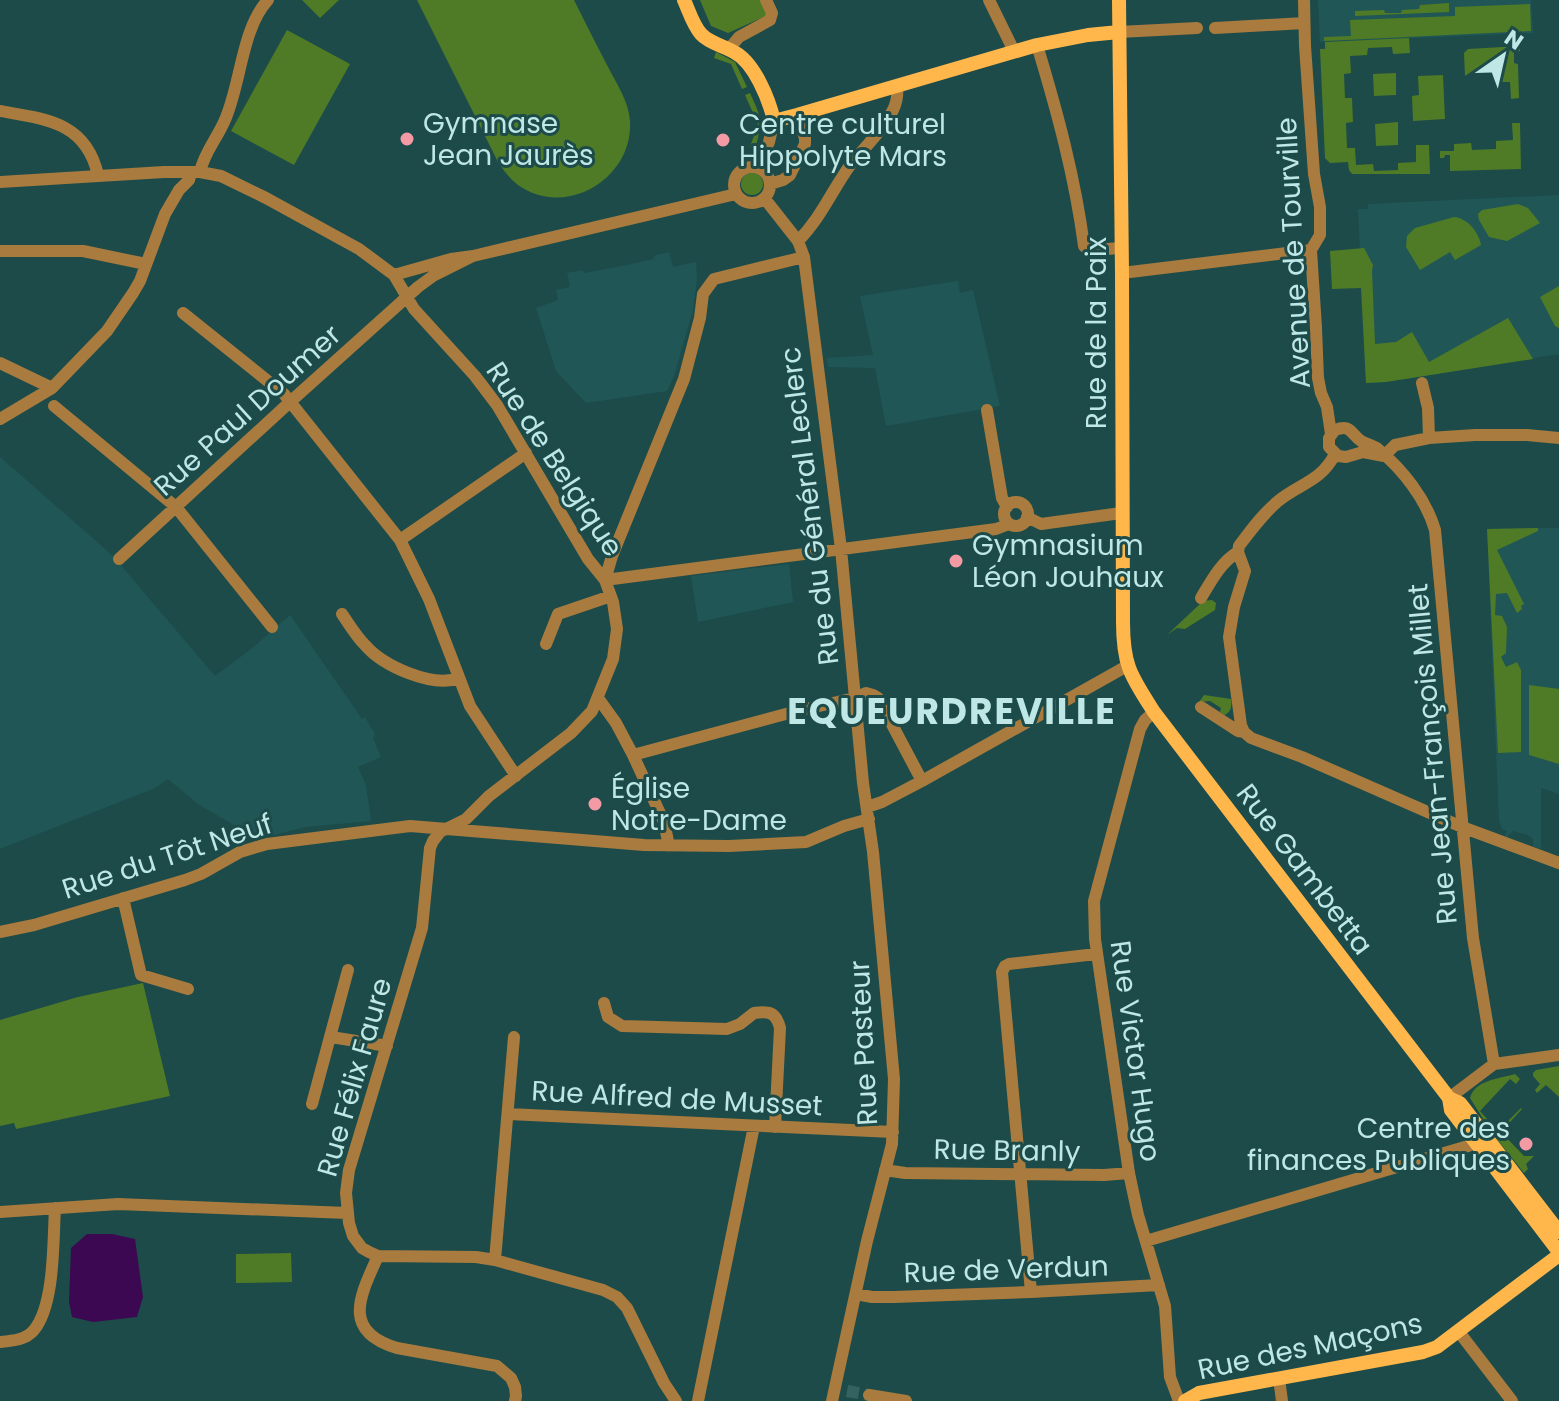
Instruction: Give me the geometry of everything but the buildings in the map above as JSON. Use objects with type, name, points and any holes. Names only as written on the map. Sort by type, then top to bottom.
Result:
[{"type":"main road","points":[[684,0],[707,39],[742,56],[750,65],[774,121],[1037,45],[1119,32]]},
{"type":"main road","name":"Rue de la Paix","points":[[1119,0],[1121,513],[1123,641],[1127,666]]},
{"type":"main road","name":"Rue Gambetta","points":[[1127,666],[1154,712],[1449,1098]]},
{"type":"main road","points":[[1449,1098],[1451,1110],[1559,1254]]},
{"type":"main road","points":[[1449,1098],[1460,1103],[1559,1232]]},
{"type":"main road","name":"Rue des Maçons","points":[[1185,1401],[1199,1393],[1423,1352],[1459,1332],[1559,1254]]},
{"type":"street","points":[[0,419],[52,388],[107,331],[133,293],[165,214],[179,190],[195,172],[225,120],[256,16],[268,0]]},
{"type":"street","points":[[729,49],[739,37],[768,23],[772,17],[766,0]]},
{"type":"street","points":[[989,0],[1014,51]]},
{"type":"street","name":"Avenue de Tourville","points":[[1304,0],[1314,174],[1320,207],[1320,235],[1311,250],[1318,378],[1331,434]]},
{"type":"street","points":[[1215,28],[1304,23]]},
{"type":"street","points":[[1119,32],[1197,28]]},
{"type":"street","points":[[1037,45],[1068,155],[1084,246],[1089,250],[1122,248]]},
{"type":"street","points":[[798,241],[813,227],[850,166],[886,121],[893,110],[897,86]]},
{"type":"street","points":[[0,111],[51,120],[69,130],[94,157],[98,175]]},
{"type":"street","points":[[770,184],[790,175],[805,144],[797,115]]},
{"type":"street","points":[[758,168],[774,121]]},
{"type":"street","points":[[746,168],[758,168],[767,174],[770,184],[765,199],[749,204],[739,199],[734,188],[736,176],[746,168]]},
{"type":"street","points":[[0,182],[195,172],[231,180],[348,243],[394,275],[451,259],[736,194]]},
{"type":"street","name":"Rue du Général Leclerc","points":[[765,199],[798,241],[804,257],[841,549],[868,813]]},
{"type":"street","points":[[1122,273],[1311,250]]},
{"type":"street","points":[[0,251],[83,251],[146,264]]},
{"type":"street","name":"Rue Paul Doumer","points":[[119,559],[418,287],[473,256]]},
{"type":"street","points":[[804,257],[714,279],[703,294],[684,379],[605,580],[996,529],[1009,524],[1020,526],[1027,517],[1027,509],[1013,503],[1007,507],[1004,514],[1009,524]]},
{"type":"street","name":"Rue de Belgique","points":[[394,275],[414,309],[497,405],[588,559],[605,580],[616,615],[616,646],[592,711],[582,723],[489,796],[466,819],[446,828]]},
{"type":"street","points":[[183,313],[284,394],[400,540],[429,599],[470,706],[516,776]]},
{"type":"street","points":[[0,363],[52,388]]},
{"type":"street","points":[[1422,383],[1428,408],[1429,438]]},
{"type":"street","points":[[54,406],[176,507],[272,627]]},
{"type":"street","name":"Avenue de Tourville","points":[[1327,407],[1345,428]]},
{"type":"street","points":[[987,410],[1002,498],[1007,507]]},
{"type":"street","points":[[1350,455],[1356,450],[1357,438],[1352,431],[1337,429],[1328,443],[1335,454],[1342,457],[1363,452],[1384,456],[1400,443],[1429,438],[1527,435],[1559,438]]},
{"type":"street","name":"Rue Jean-François Millet","points":[[1357,438],[1376,447],[1400,471],[1423,501],[1435,530],[1473,938],[1494,1064]]},
{"type":"street","points":[[400,540],[526,453]]},
{"type":"street","points":[[1335,454],[1324,472],[1266,512],[1239,546],[1245,571],[1229,637],[1244,732],[1251,738],[1462,827],[1559,863]]},
{"type":"street","points":[[1027,517],[1041,524],[1121,513]]},
{"type":"street","points":[[1201,598],[1229,557],[1238,552]]},
{"type":"street","name":"Rue de Belgique","points":[[546,644],[558,614],[611,596]]},
{"type":"street","points":[[342,614],[366,647],[381,659],[430,679],[459,678]]},
{"type":"street","name":"Rue du Tôt Neuf","points":[[0,932],[185,880],[240,852],[267,844],[410,826],[669,846],[806,842],[868,813],[882,802],[1127,666]]},
{"type":"street","points":[[633,755],[866,693],[878,698],[922,781]]},
{"type":"street","points":[[598,698],[633,755],[664,822],[669,846]]},
{"type":"street","points":[[1201,707],[1244,732]]},
{"type":"street","name":"Rue Victor Hugo","points":[[1154,712],[1140,729],[1094,901],[1096,954],[1129,1173],[1165,1306],[1170,1377],[1179,1401]]},
{"type":"street","name":"Rue Pasteur","points":[[838,1394],[856,1294],[893,1132],[894,1079],[868,813]]},
{"type":"street","name":"Rue Félix Faure","points":[[378,1256],[362,1248],[353,1236],[347,1213],[349,1170],[422,928],[430,848],[446,828]]},
{"type":"street","points":[[123,898],[141,975],[188,989]]},
{"type":"street","points":[[1031,1292],[1002,972],[1009,964],[1096,954]]},
{"type":"street","points":[[312,1104],[348,970]]},
{"type":"street","points":[[604,1003],[608,1017],[622,1026],[727,1029],[754,1013],[771,1014],[780,1028],[775,1127]]},
{"type":"street","points":[[331,1037],[387,1046]]},
{"type":"street","points":[[495,1260],[514,1037]]},
{"type":"street","points":[[1449,1098],[1494,1064],[1559,1055]]},
{"type":"street","name":"Rue Alfred de Musset","points":[[508,1114],[893,1132]]},
{"type":"street","points":[[698,1401],[754,1126]]},
{"type":"street","points":[[1146,1241],[1468,1146],[1475,1141]]},
{"type":"street","name":"Rue Branly","points":[[885,1170],[905,1173],[1129,1173]]},
{"type":"street","points":[[0,1212],[118,1204],[347,1213]]},
{"type":"street","points":[[0,1342],[23,1338],[35,1330],[47,1304],[55,1208]]},
{"type":"street","points":[[515,1401],[511,1378],[497,1366],[397,1348],[373,1337],[361,1321],[359,1311],[367,1279],[378,1256],[476,1257],[603,1290],[617,1297],[627,1308],[676,1401]]},
{"type":"street","name":"Rue de Verdun","points":[[856,1294],[894,1297],[1159,1285]]},
{"type":"street","points":[[1459,1332],[1512,1401]]},
{"type":"street","points":[[1279,1378],[1282,1401]]},
{"type":"street","points":[[869,1395],[906,1401]]},
{"type":"shaded area","points":[[1318,0],[1531,0],[1533,33],[1320,42]]},
{"type":"shaded area","points":[[1559,195],[1559,354],[1366,383],[1358,209],[1368,209],[1368,204]]},
{"type":"shaded area","points":[[669,252],[673,267],[696,262],[697,279],[693,310],[667,391],[586,403],[556,371],[536,308],[558,300],[556,290],[570,287],[567,273],[627,265]]},
{"type":"shaded area","points":[[958,281],[960,293],[973,290],[1000,406],[886,426],[875,368],[828,367],[827,358],[873,355],[860,296]]},
{"type":"shaded area","points":[[0,457],[113,556],[215,676],[290,615],[375,734],[373,738],[381,757],[358,767],[366,785],[371,821],[306,827],[260,836],[237,827],[198,804],[168,779],[155,788],[0,849]]},
{"type":"shaded area","points":[[1559,528],[1559,794],[1541,788],[1541,849],[1533,846],[1533,839],[1528,835],[1513,831],[1505,836],[1507,831],[1502,829],[1499,821],[1487,529]]},
{"type":"shaded area","points":[[789,564],[793,602],[698,622],[691,576]]},
{"type":"shaded area","points":[[87,1234],[112,1234],[135,1239],[143,1297],[137,1317],[93,1322],[72,1317],[69,1302],[71,1248]]},
{"type":"green space","points":[[302,0],[339,0],[320,18]]},
{"type":"green space","points":[[417,0],[574,0],[622,92],[629,114],[628,142],[621,160],[609,176],[575,195],[556,197],[537,194],[515,183],[498,162]]},
{"type":"green space","points":[[700,0],[761,0],[768,15],[728,33],[711,26]]},
{"type":"green space","points":[[1449,3],[1449,12],[1355,16],[1355,11],[1401,13],[1402,10],[1419,9],[1420,5]]},
{"type":"green space","points":[[1530,4],[1531,31],[1324,41],[1324,37],[1351,36],[1350,20],[1455,16],[1455,7]]},
{"type":"green space","points":[[287,30],[350,64],[294,165],[231,131]]},
{"type":"green space","points":[[1409,38],[1410,53],[1393,54],[1392,47],[1368,48],[1367,55],[1350,56],[1351,73],[1344,74],[1345,98],[1352,98],[1353,122],[1346,123],[1347,148],[1355,148],[1356,165],[1373,164],[1374,171],[1398,170],[1398,163],[1416,162],[1416,145],[1429,145],[1430,174],[1352,174],[1348,162],[1330,163],[1325,158],[1320,49],[1325,49],[1325,42]]},
{"type":"green space","points":[[1520,46],[1520,51],[1514,52],[1514,63],[1518,64],[1519,98],[1511,99],[1510,82],[1493,82],[1492,75],[1465,76],[1464,53],[1468,49]]},
{"type":"green space","points":[[716,52],[735,62],[747,87],[742,89],[731,64],[714,58]]},
{"type":"green space","points":[[1396,73],[1396,95],[1374,96],[1373,74]]},
{"type":"green space","points":[[1443,75],[1445,119],[1413,121],[1412,96],[1419,95],[1418,76]]},
{"type":"green space","points":[[750,93],[760,120],[755,149],[750,147],[758,124],[745,95]]},
{"type":"green space","points":[[1398,122],[1398,145],[1376,146],[1375,124]]},
{"type":"green space","points":[[1512,123],[1520,123],[1521,169],[1450,171],[1450,155],[1440,158],[1440,151],[1454,151],[1454,144],[1471,143],[1472,150],[1496,149],[1496,141],[1513,140]]},
{"type":"green space","points":[[752,173],[760,176],[763,184],[760,192],[752,195],[744,192],[741,184],[744,176]]},
{"type":"green space","points":[[1518,204],[1528,208],[1540,223],[1507,241],[1489,237],[1478,214],[1482,210]]},
{"type":"green space","points":[[1454,217],[1472,226],[1481,245],[1455,260],[1450,252],[1420,270],[1406,247],[1407,236],[1415,228]]},
{"type":"green space","points":[[1364,248],[1373,265],[1375,344],[1396,342],[1412,332],[1429,362],[1508,318],[1533,359],[1366,383],[1361,288],[1332,289],[1330,251]]},
{"type":"green space","points":[[1559,286],[1559,328],[1540,297]]},
{"type":"green space","points":[[1538,528],[1538,531],[1497,550],[1524,604],[1517,613],[1507,593],[1496,594],[1495,615],[1502,616],[1507,627],[1506,653],[1501,657],[1506,667],[1517,662],[1521,670],[1521,752],[1498,753],[1487,529]]},
{"type":"green space","points":[[1203,601],[1216,603],[1215,610],[1185,629],[1177,628],[1167,635]]},
{"type":"green space","points":[[1529,685],[1559,689],[1559,764],[1529,755]]},
{"type":"green space","points":[[1204,695],[1231,699],[1230,711],[1224,715],[1220,712],[1221,708],[1210,701],[1199,702]]},
{"type":"green space","points":[[143,983],[170,1096],[16,1129],[14,1123],[0,1126],[0,1020],[78,997]]},
{"type":"green space","points":[[1559,1066],[1559,1097],[1546,1085],[1537,1093],[1535,1090],[1540,1084],[1533,1073]]},
{"type":"green space","points":[[1515,1074],[1520,1079],[1516,1084],[1510,1079],[1480,1111],[1498,1131],[1522,1109],[1501,1132],[1524,1156],[1534,1156],[1526,1164],[1528,1169],[1524,1173],[1492,1133],[1470,1098],[1482,1084]]},
{"type":"green space","points":[[291,1253],[292,1282],[236,1283],[236,1254]]},
{"type":"tunnel","points":[[847,1391],[869,1395]]},
{"type":"place","name":"Gymnase Jean Jaurès","points":[[407,139]]},
{"type":"place","name":"Centre culturel Hippolyte Mars","points":[[723,140]]},
{"type":"place","name":"Gymnasium Léon Jouhaux","points":[[956,561]]},
{"type":"place","name":"Église Notre-Dame","points":[[595,804]]},
{"type":"place","name":"Centre des finances Publiques","points":[[1526,1144]]},
{"type":"district","name":"EQUEURDREVILLE","points":[[952,711]]}]
